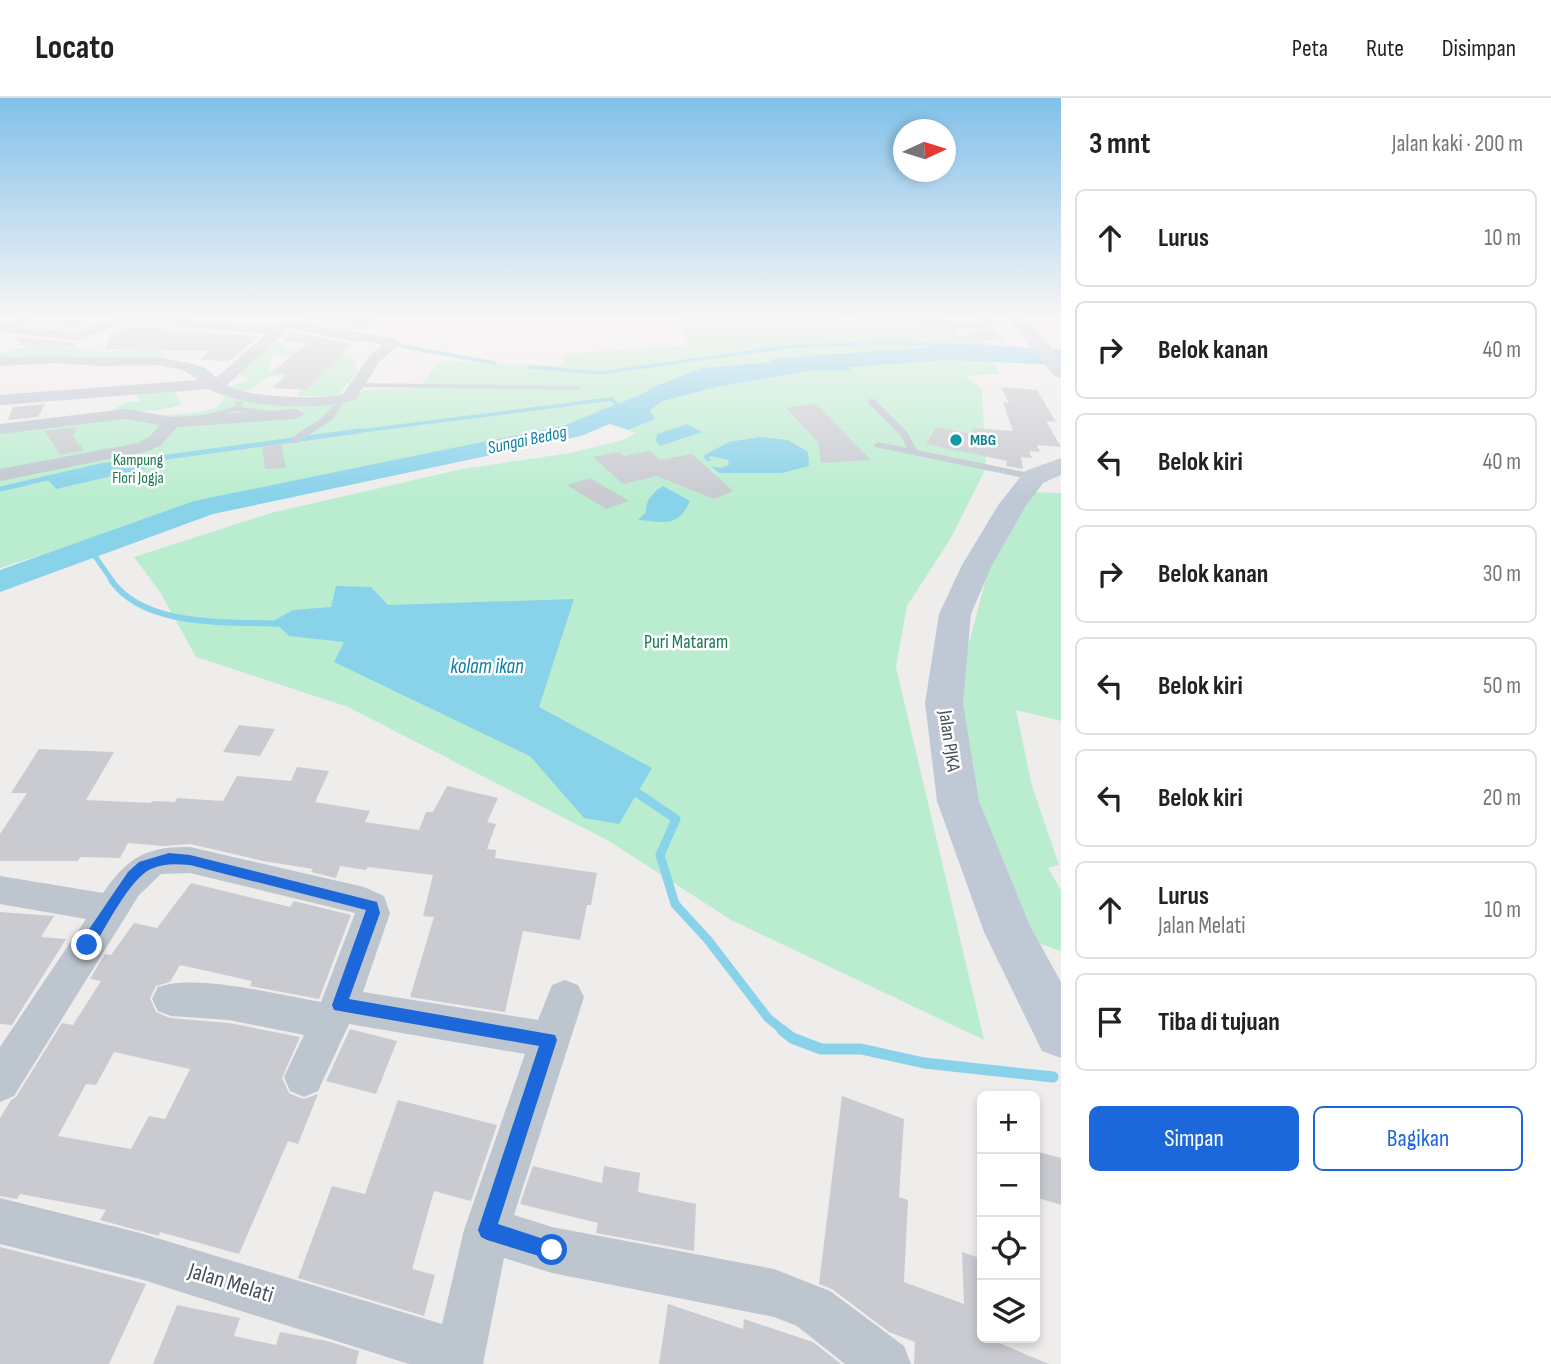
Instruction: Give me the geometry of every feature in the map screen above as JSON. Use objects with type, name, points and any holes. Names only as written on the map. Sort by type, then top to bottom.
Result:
[{"type":"main road","name":"Jalan PJKA","points":[[1047,472],[1013,503],[977,565],[956,614],[944,703],[958,801],[1008,932],[1061,1033]]},
{"type":"street","points":[[202,377],[240,402],[336,402]]},
{"type":"street","points":[[0,400],[214,386],[224,377]]},
{"type":"street","points":[[0,429],[125,414],[172,422],[196,418],[267,418],[299,413],[349,397],[362,377]]},
{"type":"street","points":[[42,425],[56,395]]},
{"type":"street","points":[[0,475],[143,447],[155,441],[172,422]]},
{"type":"street","points":[[0,1082],[133,876],[144,866],[169,858],[190,860],[364,901],[372,906],[373,913],[335,1013],[304,1077]]},
{"type":"street","points":[[0,890],[111,909]]},
{"type":"street","points":[[459,1360],[487,1230],[565,997]]},
{"type":"street","points":[[171,999],[335,1013],[549,1040]]},
{"type":"street","name":"Jalan Melati","points":[[0,1221],[140,1256],[459,1360]]},
{"type":"street","points":[[487,1230],[552,1250],[774,1293],[813,1308],[886,1364]]},
{"type":"lane","points":[[356,385],[577,388]]},
{"type":"lane","points":[[871,401],[905,435],[913,452]]},
{"type":"lane","points":[[196,418],[240,402],[299,413]]},
{"type":"lane","points":[[294,441],[324,424],[334,414],[336,402]]},
{"type":"lane","points":[[878,445],[1047,472]]},
{"type":"green space","points":[[246,377],[271,377],[245,391],[230,386],[251,380]]},
{"type":"green space","points":[[299,377],[353,377],[338,396],[297,396],[298,392],[309,389]]},
{"type":"green space","name":"Puri Mataram","points":[[428,377],[679,377],[653,387],[627,405],[601,409],[592,418],[215,500],[0,568],[0,431],[200,412],[218,407],[227,394],[266,401],[333,404],[343,403],[365,390],[420,388]]},
{"type":"green space","name":"Puri Mataram","points":[[775,377],[966,377],[982,389],[986,468],[951,538],[907,606],[896,667],[984,1040],[731,920],[609,841],[348,707],[196,657],[160,592],[134,557],[271,513],[462,469],[570,453],[623,440],[636,433],[628,430],[655,419],[650,410],[663,401],[721,386]]},
{"type":"green space","points":[[174,390],[181,404],[174,407],[109,412],[126,402],[140,402],[136,395]]},
{"type":"green space","points":[[1035,492],[1061,493],[1061,721],[1016,710],[1032,786],[1059,865],[1048,868],[1061,890],[1061,951],[1027,939],[978,814],[961,727],[962,669],[989,567]]},
{"type":"water","points":[[679,377],[774,377],[721,386],[663,401],[650,410],[655,419],[628,430],[592,418],[601,409],[627,405],[653,387]]},
{"type":"water","points":[[687,424],[702,432],[660,446],[656,442],[657,434]]},
{"type":"water","points":[[760,437],[788,440],[808,452],[809,466],[782,473],[719,473],[711,466],[720,468],[729,465],[728,460],[711,456],[709,458],[712,461],[707,461],[703,456],[729,442]]},
{"type":"water","points":[[163,459],[164,464],[56,489],[48,480],[95,468]]},
{"type":"water","points":[[663,486],[690,501],[685,510],[680,516],[669,521],[638,520],[646,512],[651,497]]},
{"type":"water","name":"kolam ikan","points":[[336,586],[371,587],[388,605],[574,599],[539,707],[652,768],[619,824],[584,818],[530,756],[334,662],[344,642],[289,636],[273,621],[293,610],[331,607]]},
{"type":"building","points":[[284,377],[319,377],[306,390],[272,388]]},
{"type":"building","points":[[1001,387],[1037,390],[1056,422],[1046,421],[1061,447],[1037,445],[1040,452],[1029,451],[1032,458],[1021,457],[1023,469],[1006,466],[1007,461],[926,444],[936,427],[972,434],[973,428],[1013,431],[1003,402],[1009,403]]},
{"type":"building","points":[[45,404],[38,417],[8,420],[13,407]]},
{"type":"building","points":[[813,404],[871,460],[821,463],[818,442],[786,408]]},
{"type":"building","points":[[77,427],[73,436],[84,450],[61,455],[44,431]]},
{"type":"building","points":[[281,444],[286,468],[265,469],[262,446]]},
{"type":"building","points":[[650,451],[660,460],[692,454],[733,491],[714,499],[657,476],[623,484],[593,457],[619,452],[624,456]]},
{"type":"building","points":[[590,478],[629,501],[606,509],[567,485]]},
{"type":"building","points":[[239,725],[275,729],[260,756],[223,752]]},
{"type":"building","points":[[39,749],[114,752],[86,800],[151,803],[175,802],[177,798],[223,801],[237,776],[291,781],[297,767],[329,771],[315,802],[370,811],[365,822],[419,830],[426,812],[433,812],[447,786],[498,798],[487,822],[496,824],[487,849],[496,850],[495,858],[597,873],[580,940],[523,931],[505,1012],[410,997],[434,917],[423,916],[433,875],[340,866],[336,878],[311,872],[313,869],[263,861],[190,844],[163,846],[128,843],[120,858],[0,861],[0,834],[27,793],[11,793]]},
{"type":"building","points":[[191,883],[290,907],[294,901],[351,915],[319,999],[250,986],[252,981],[180,965],[170,982],[156,986],[150,998],[156,1012],[170,1018],[229,1023],[300,1037],[282,1078],[289,1093],[303,1099],[318,1094],[298,1144],[288,1141],[239,1254],[160,1232],[159,1236],[100,1220],[106,1210],[20,1194],[17,1199],[0,1196],[0,1118],[62,1023],[73,1025],[101,981],[90,979],[105,954],[111,955],[134,923],[157,928]],"holes":[[[114,1052],[190,1069],[165,1119],[149,1116],[131,1149],[58,1136],[86,1084],[96,1085]]]},
{"type":"building","points":[[0,912],[54,916],[41,937],[66,939],[12,1025],[0,1024]]},
{"type":"building","points":[[350,1029],[397,1041],[376,1094],[326,1081]]},
{"type":"building","points":[[842,1096],[904,1119],[899,1197],[908,1200],[904,1282],[964,1304],[962,1252],[977,1257],[977,1343],[999,1343],[1049,1364],[914,1364],[915,1342],[889,1332],[832,1289],[819,1284]]},
{"type":"building","points":[[398,1100],[497,1125],[471,1201],[434,1191],[412,1269],[435,1275],[424,1316],[298,1278],[332,1186],[365,1194]]},
{"type":"building","points":[[1040,1152],[1061,1158],[1061,1205],[1040,1199]]},
{"type":"building","points":[[533,1166],[602,1183],[604,1166],[640,1173],[638,1192],[696,1204],[694,1251],[596,1233],[598,1223],[520,1204]]},
{"type":"building","points":[[0,1247],[146,1284],[109,1364],[0,1364]]},
{"type":"building","points":[[668,1304],[743,1329],[744,1319],[813,1342],[841,1364],[659,1364]]},
{"type":"building","points":[[177,1305],[240,1318],[234,1336],[276,1345],[280,1332],[327,1341],[359,1351],[356,1364],[153,1364]]},
{"type":"waterway","name":"Sungai Bedog","points":[[0,582],[205,507],[572,431],[650,398]]},
{"type":"waterway","points":[[345,433],[611,399],[624,411]]},
{"type":"waterway","points":[[0,489],[100,466],[359,431]]},
{"type":"waterway","points":[[90,549],[113,582]]},
{"type":"waterway","points":[[111,580],[126,596],[166,615],[214,622],[284,624]]},
{"type":"waterway","points":[[630,788],[676,819],[660,855],[675,904],[708,940],[768,1018],[784,1031]]},
{"type":"waterway","points":[[782,1030],[792,1038],[821,1049],[861,1049],[924,1063],[1053,1077]]},
{"type":"place","name":"MBG","points":[[956,440]]},
{"type":"route","points":[[87,945],[133,876],[144,866],[169,858],[190,860],[364,901],[372,906],[373,913],[340,1005],[549,1040],[487,1230],[552,1250]]},
{"type":"park label","name":"Kampung Flori Jogja","points":[[138,469]]}]
